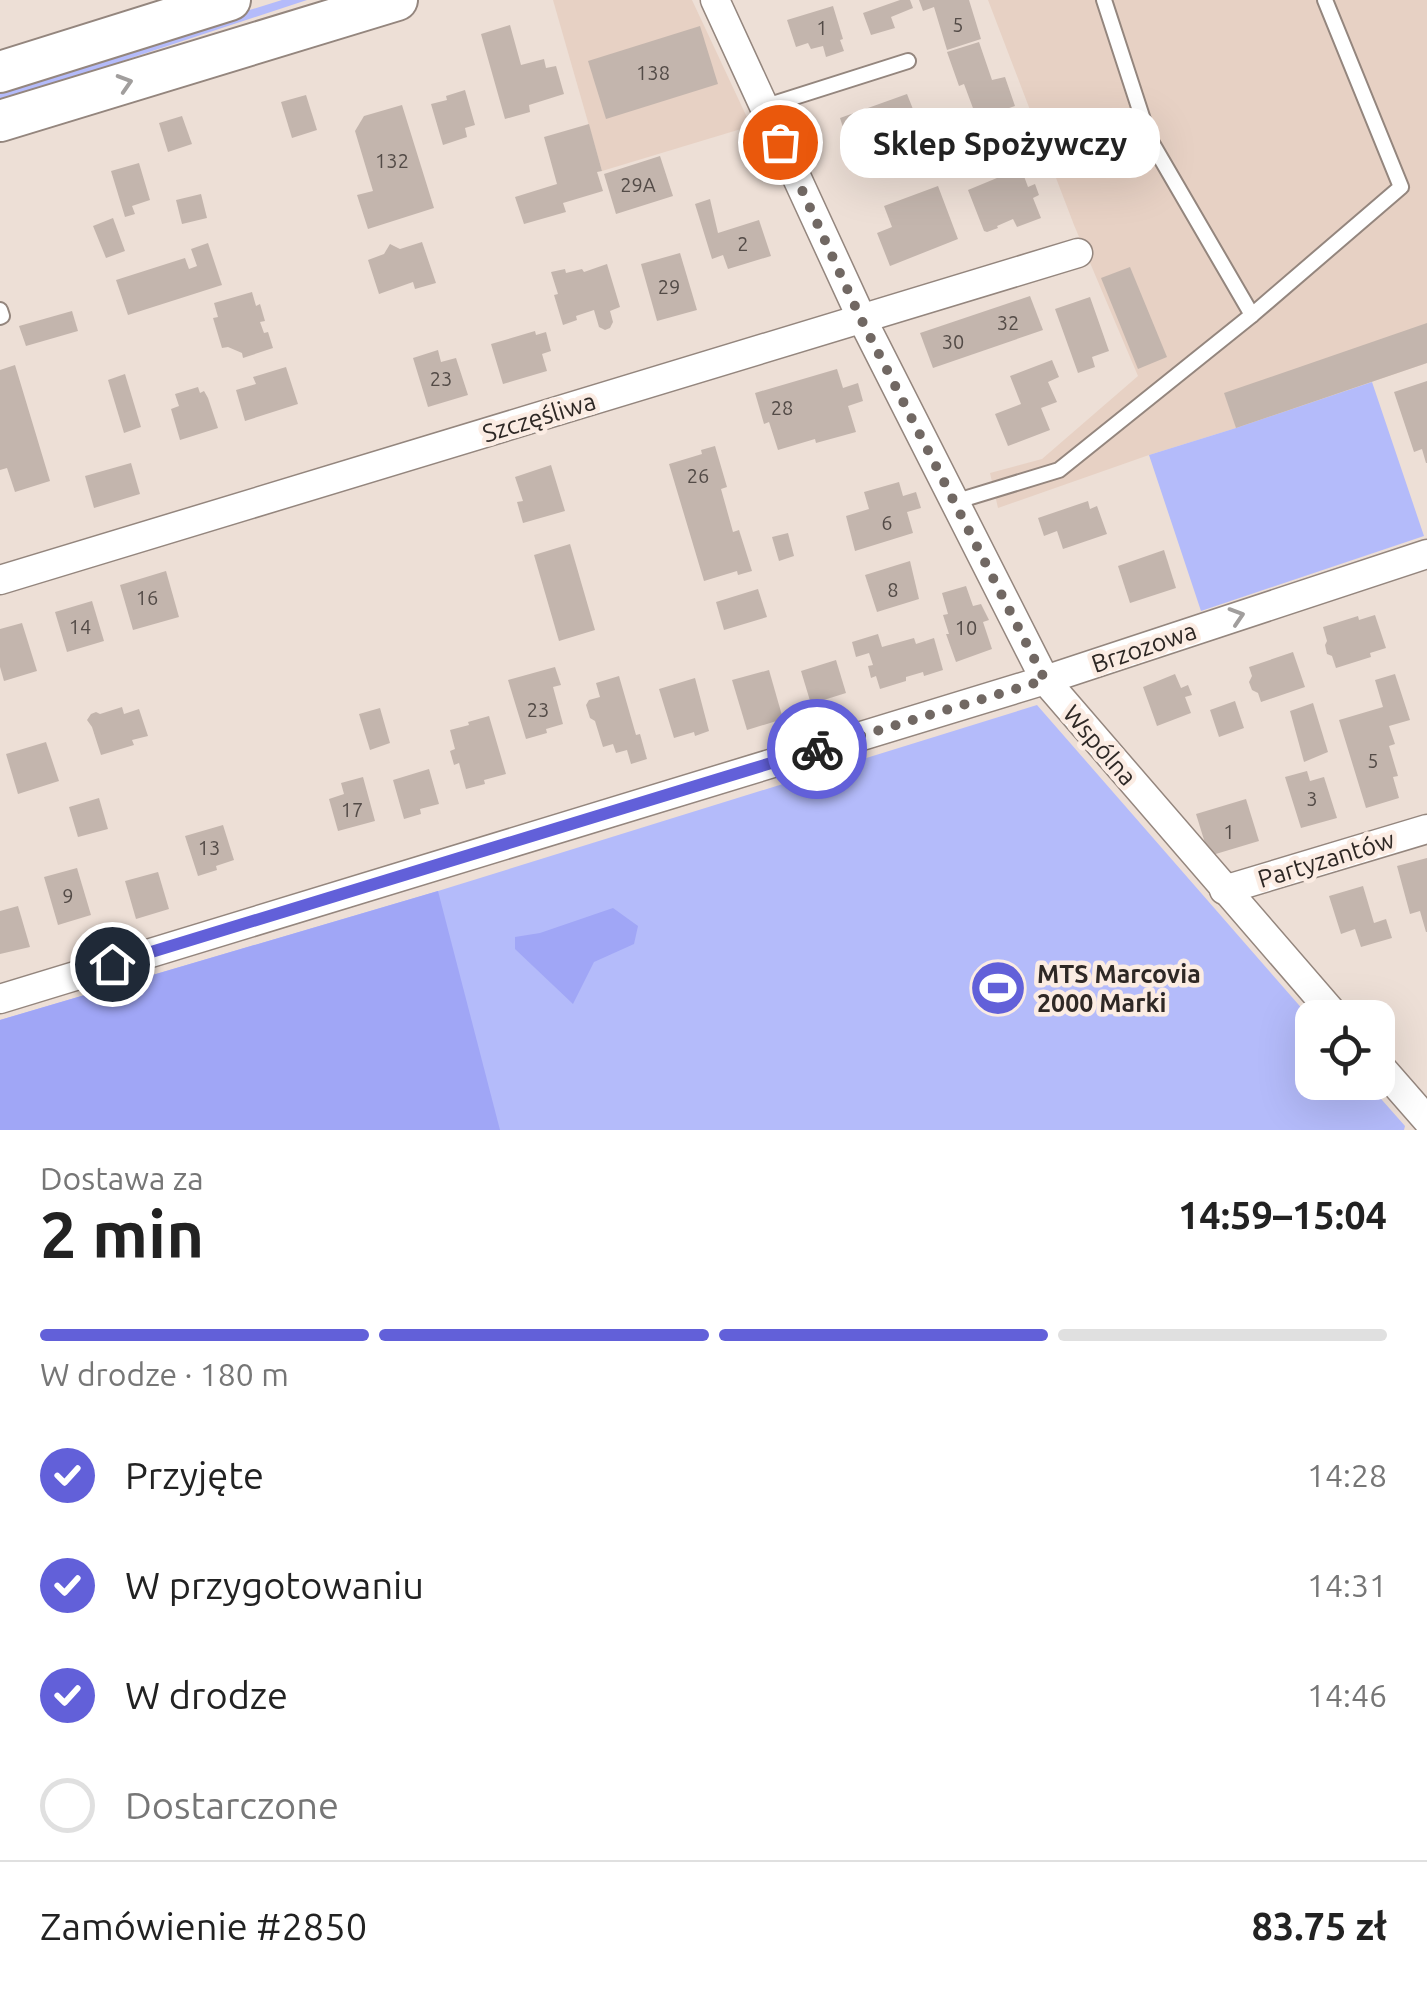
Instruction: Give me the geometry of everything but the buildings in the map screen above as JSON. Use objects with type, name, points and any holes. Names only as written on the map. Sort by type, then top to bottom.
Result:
[{"type":"main road","points":[[0,72],[230,0]]},
{"type":"main road","points":[[0,121],[397,0]]},
{"type":"street","name":"Wspólna","points":[[714,0],[860,317],[1045,680],[1321,1000]]},
{"type":"street","name":"Szczęśliwa","points":[[0,580],[1078,253]]},
{"type":"street","name":"Brzozowa","points":[[0,999],[1045,680],[1427,554]]},
{"type":"street","name":"Partyzantów","points":[[1224,890],[1427,829]]},
{"type":"street","points":[[1395,1082],[1425,1114]]},
{"type":"lane","points":[[1104,0],[1149,138],[1252,315]]},
{"type":"lane","points":[[954,502],[1059,470],[1252,315],[1401,187],[1325,0]]},
{"type":"lane","points":[[764,107],[908,61]]},
{"type":"shaded area","points":[[282,0],[307,0],[0,105],[0,88]]},
{"type":"shaded area","points":[[553,0],[692,0],[751,126],[602,171]]},
{"type":"shaded area","points":[[988,0],[1427,0],[1427,363],[998,508],[990,473],[1042,459],[1138,376],[1074,225]]},
{"type":"shaded area","points":[[1372,382],[1424,536],[1201,611],[1149,455]]},
{"type":"shaded area","points":[[1037,705],[1295,1001],[1295,1100],[1382,1100],[1405,1126],[1404,1130],[0,1130],[0,1020],[438,891]]},
{"type":"shaded area","points":[[438,891],[500,1130],[0,1130],[0,1020]]},
{"type":"shaded area","points":[[613,908],[638,926],[634,944],[594,962],[573,1004],[515,949],[515,937],[540,933]]},
{"type":"way so far","points":[[780,142],[860,317],[1045,680],[817,749]]},
{"type":"place","name":"Sklep Spożywczy","points":[[780,142]]},
{"type":"place","name":"MTS Marcovia 2000 Marki","points":[[998,988]]},
{"type":"route","points":[[112,964],[817,749]]}]
